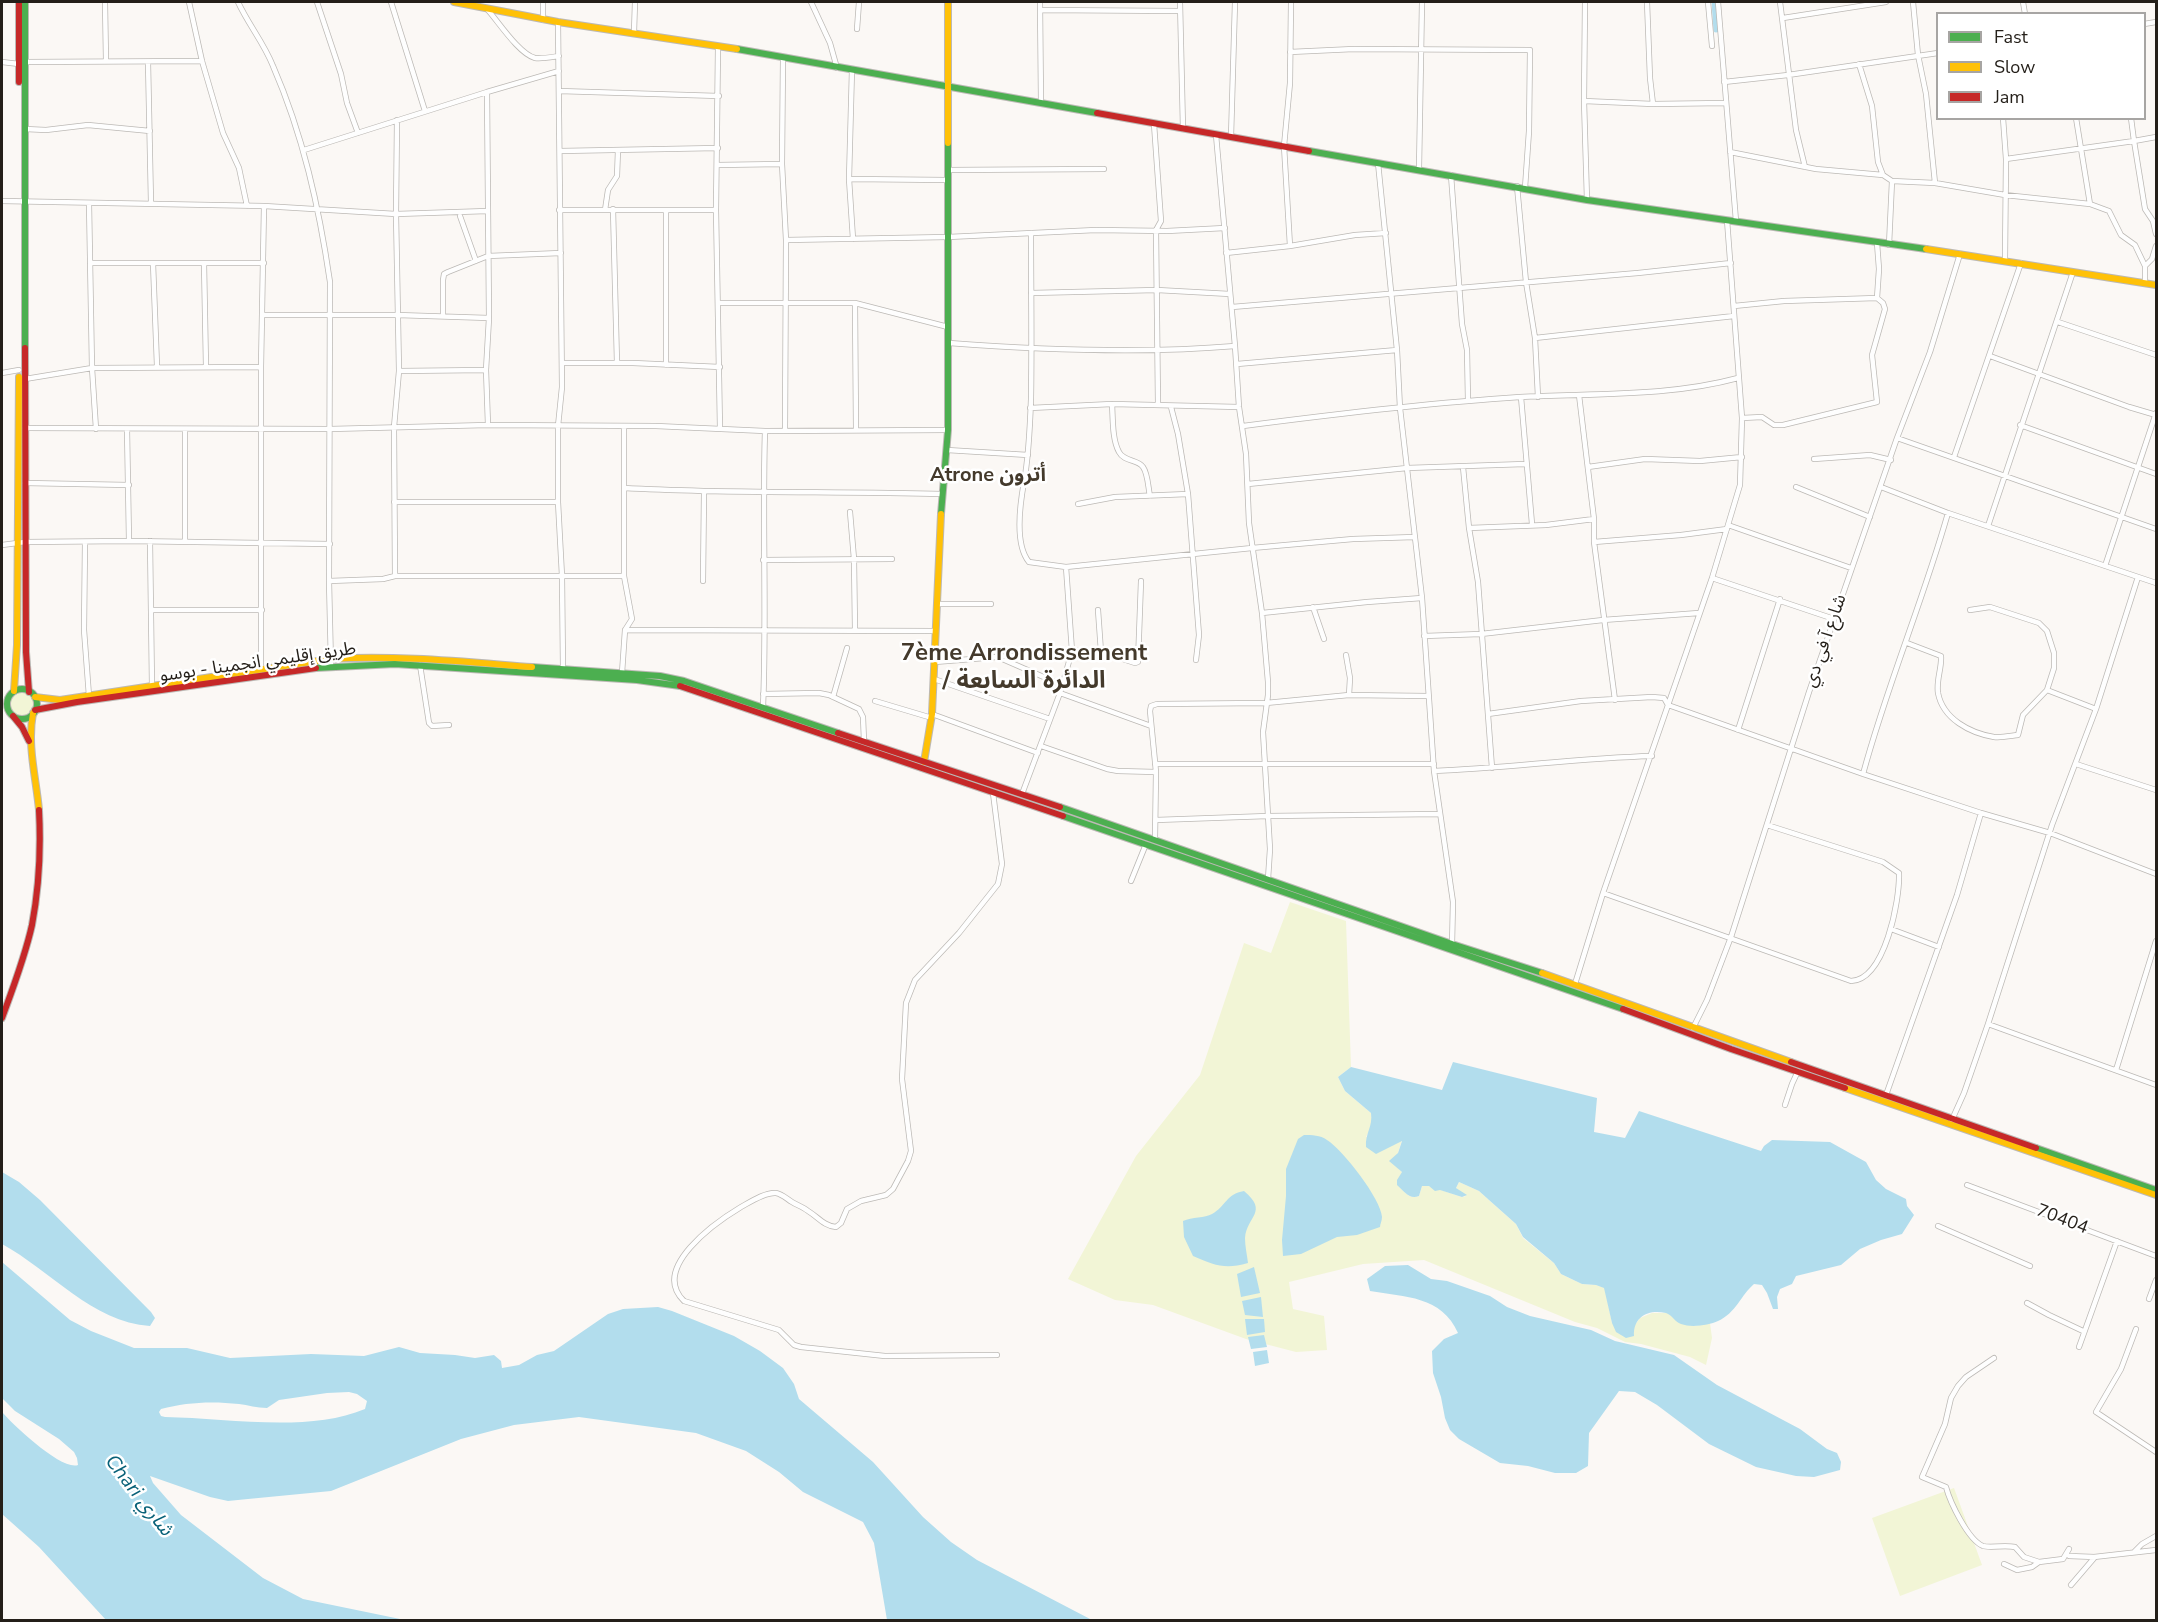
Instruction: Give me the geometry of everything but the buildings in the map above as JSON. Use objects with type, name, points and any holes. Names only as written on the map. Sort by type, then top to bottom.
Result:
[{"type":"main road","points":[[19,2],[25,129],[19,370],[22,542],[29,692]]},
{"type":"main road","points":[[14,691],[25,483],[22,63],[26,2]]},
{"type":"main road","points":[[454,2],[543,20],[634,32],[1041,102],[1587,200],[2005,260],[2157,285]]},
{"type":"main road","points":[[922,768],[932,716],[942,494],[948,430],[948,2]]},
{"type":"main road","name":"طريق إقليمي انجمينا - بوسو","points":[[34,712],[52,705],[134,695],[360,657],[395,657],[522,670]]},
{"type":"main road","name":"طريق إقليمي انجمينا - بوسو","points":[[35,697],[60,700],[330,662],[522,670]]},
{"type":"main road","points":[[522,670],[563,669],[673,678],[1155,839],[1692,1031],[1886,1095],[1951,1121],[2157,1195]]},
{"type":"main road","points":[[522,670],[672,684],[1451,946],[1575,984],[1798,1071],[2157,1190]]},
{"type":"main road","points":[[2,1016],[30,928],[36,888],[39,810],[30,744],[35,697],[22,689],[14,691],[5,700],[30,744]]},
{"type":"main road","points":[[2,713],[21,718],[34,712]]},
{"type":"street","points":[[105,2],[106,61]]},
{"type":"street","points":[[189,2],[202,61],[223,133],[239,168],[247,206]]},
{"type":"street","points":[[238,2],[272,63],[290,107],[304,150],[318,209],[330,282],[330,662]]},
{"type":"street","points":[[317,2],[358,133]]},
{"type":"street","points":[[391,2],[425,111]]},
{"type":"street","points":[[543,2],[543,20]]},
{"type":"street","points":[[634,32],[635,2]]},
{"type":"street","points":[[811,2],[830,43],[837,68]]},
{"type":"street","points":[[857,29],[859,2]]},
{"type":"street","points":[[1040,2],[1041,102]]},
{"type":"street","points":[[1180,2],[1184,129]]},
{"type":"street","points":[[1231,137],[1235,2]]},
{"type":"street","points":[[1290,246],[1284,146],[1290,83],[1291,2]]},
{"type":"street","points":[[1419,169],[1422,2]]},
{"type":"street","points":[[1585,2],[1584,101],[1587,200]]},
{"type":"street","points":[[1647,2],[1653,104]]},
{"type":"street","points":[[1708,2],[1712,46]]},
{"type":"street","points":[[1718,2],[1736,221]]},
{"type":"street","points":[[1780,2],[1796,130],[1805,167]]},
{"type":"street","points":[[1783,18],[1886,2]]},
{"type":"street","points":[[1913,2],[1918,55],[1926,94],[1935,183]]},
{"type":"street","points":[[488,9],[511,38],[530,56],[536,58],[559,56]]},
{"type":"street","points":[[1040,10],[1180,11]]},
{"type":"street","points":[[558,22],[562,395],[558,426],[558,502],[563,669]]},
{"type":"street","points":[[718,46],[716,210],[720,429]]},
{"type":"street","points":[[1290,52],[1354,49],[1530,50],[1529,131],[1525,188]]},
{"type":"street","points":[[1724,82],[1936,53]]},
{"type":"street","points":[[783,58],[782,164],[786,240],[785,430]]},
{"type":"street","points":[[2,62],[202,61]]},
{"type":"street","points":[[148,62],[151,203]]},
{"type":"street","points":[[1859,64],[1872,106],[1878,162],[1883,176]]},
{"type":"street","points":[[852,69],[849,179],[853,239]]},
{"type":"street","points":[[304,150],[560,71]]},
{"type":"street","points":[[559,91],[719,96]]},
{"type":"street","points":[[487,92],[489,318],[486,370],[488,425]]},
{"type":"street","points":[[1584,101],[1653,104],[1726,103]]},
{"type":"street","points":[[395,576],[394,427],[399,371],[397,120]]},
{"type":"street","points":[[2003,120],[2006,159],[2005,260]]},
{"type":"street","points":[[2076,120],[2090,204]]},
{"type":"street","points":[[2131,120],[2145,209],[2153,221],[2157,234]]},
{"type":"street","points":[[1155,124],[1154,144],[1161,220],[1156,230],[1158,405]]},
{"type":"street","points":[[25,129],[46,130],[88,125],[150,131]]},
{"type":"street","points":[[1216,135],[1239,407],[1248,484],[1249,523],[1262,613],[1268,682],[1263,732],[1270,849],[1268,879]]},
{"type":"street","points":[[2006,159],[2157,137]]},
{"type":"street","points":[[561,151],[718,148]]},
{"type":"street","points":[[605,210],[608,190],[617,176],[618,150]]},
{"type":"street","points":[[1730,152],[1805,167],[1883,176],[1892,181],[1935,183],[2005,195],[2090,204],[2109,212],[2121,236],[2135,245],[2145,266],[2145,283]]},
{"type":"street","points":[[1378,163],[1397,350],[1400,408],[1422,598],[1434,771],[1453,902],[1451,946]]},
{"type":"street","points":[[717,165],[782,164]]},
{"type":"street","points":[[948,170],[1104,169]]},
{"type":"street","points":[[1451,175],[1462,324],[1467,350],[1468,401]]},
{"type":"street","points":[[849,179],[947,180]]},
{"type":"street","points":[[1889,244],[1892,181]]},
{"type":"street","points":[[1517,186],[1526,282],[1535,338],[1538,397]]},
{"type":"street","points":[[2,201],[264,206],[396,214],[488,211]]},
{"type":"street","points":[[89,203],[92,368],[96,429]]},
{"type":"street","points":[[261,670],[261,367],[264,206]]},
{"type":"street","points":[[560,210],[716,210]]},
{"type":"street","points":[[613,210],[617,363]]},
{"type":"street","points":[[666,210],[666,365]]},
{"type":"street","points":[[460,216],[476,261]]},
{"type":"street","points":[[1575,984],[1603,893],[1712,578],[1740,485],[1742,418],[1728,220]]},
{"type":"street","points":[[786,240],[1225,228]]},
{"type":"street","points":[[1030,233],[1032,293],[1030,408],[1028,456],[1020,503],[1021,553],[1029,562],[1066,567],[1353,539],[1415,537]]},
{"type":"street","points":[[1226,253],[1290,246],[1355,235],[1386,233]]},
{"type":"street","points":[[1877,243],[1879,269],[1877,298]]},
{"type":"street","points":[[2145,266],[2152,259],[2157,246]]},
{"type":"street","points":[[443,316],[444,274],[489,256],[561,253]]},
{"type":"street","name":"شارع آ في دي","points":[[1692,1031],[1707,1000],[1731,937],[1851,567],[1930,352],[1960,254]]},
{"type":"street","points":[[90,263],[264,263]]},
{"type":"street","points":[[153,263],[157,366]]},
{"type":"street","points":[[204,263],[206,367]]},
{"type":"street","points":[[1232,307],[1731,263]]},
{"type":"street","points":[[1954,457],[2021,263]]},
{"type":"street","points":[[1988,526],[2073,272]]},
{"type":"street","points":[[1032,293],[1157,290],[1230,294]]},
{"type":"street","points":[[1734,306],[1784,301],[1877,298],[1883,303],[1885,309],[1872,356],[1877,402],[1783,425],[1774,425],[1762,417],[1742,418]]},
{"type":"street","points":[[719,303],[855,303],[948,327]]},
{"type":"street","points":[[855,303],[856,430]]},
{"type":"street","points":[[263,315],[489,318]]},
{"type":"street","points":[[397,316],[489,318]]},
{"type":"street","points":[[1535,338],[1734,316]]},
{"type":"street","points":[[2058,322],[2157,355]]},
{"type":"street","points":[[949,343],[1032,349],[1193,350],[1235,346]]},
{"type":"street","points":[[1237,364],[1397,350]]},
{"type":"street","points":[[1990,356],[2129,407],[2156,414],[2105,566]]},
{"type":"street","points":[[561,363],[720,367]]},
{"type":"street","points":[[25,379],[92,368],[261,367]]},
{"type":"street","points":[[2,373],[19,370]]},
{"type":"street","points":[[399,371],[486,370]]},
{"type":"street","points":[[1243,426],[1357,411],[1468,401],[1658,390],[1738,378]]},
{"type":"street","points":[[1579,395],[1603,620],[1615,700]]},
{"type":"street","points":[[1521,397],[1532,524]]},
{"type":"street","points":[[1030,408],[1112,404],[1239,407]]},
{"type":"street","points":[[1112,404],[1115,443],[1123,457],[1140,464],[1144,469],[1150,496]]},
{"type":"street","points":[[1171,407],[1188,494],[1199,635],[1196,660]]},
{"type":"street","points":[[25,428],[330,429],[488,425],[624,426],[765,431],[948,430]]},
{"type":"street","points":[[2020,425],[2157,474]]},
{"type":"street","points":[[622,674],[625,630],[632,619],[624,576],[624,426]]},
{"type":"street","points":[[127,429],[129,541]]},
{"type":"street","points":[[185,429],[185,542]]},
{"type":"street","points":[[763,707],[766,631],[763,560],[765,431]]},
{"type":"street","points":[[1897,438],[2157,529]]},
{"type":"street","points":[[947,450],[1028,456]]},
{"type":"street","points":[[1814,459],[1870,455],[1891,460]]},
{"type":"street","points":[[1588,467],[1645,459],[1700,461],[1742,457]]},
{"type":"street","points":[[1248,484],[1407,468],[1525,464]]},
{"type":"street","points":[[1463,467],[1469,528],[1478,582],[1492,768]]},
{"type":"street","points":[[25,483],[129,485]]},
{"type":"street","points":[[1796,487],[1870,517]]},
{"type":"street","points":[[1881,487],[1948,513],[2157,583]]},
{"type":"street","points":[[624,488],[704,493],[851,491],[942,494]]},
{"type":"street","points":[[703,581],[704,493]]},
{"type":"street","points":[[1078,504],[1115,497],[1188,494]]},
{"type":"street","points":[[394,502],[558,502]]},
{"type":"street","points":[[850,512],[854,559],[855,630]]},
{"type":"street","points":[[1863,774],[1872,739],[1948,513]]},
{"type":"street","points":[[1469,528],[1546,525],[1594,519]]},
{"type":"street","points":[[1594,542],[1680,535],[1728,527],[1851,567]]},
{"type":"street","points":[[2,545],[22,542],[129,541],[330,544]]},
{"type":"street","points":[[150,541],[152,687]]},
{"type":"street","points":[[85,542],[84,630],[88,696]]},
{"type":"street","points":[[763,560],[892,559]]},
{"type":"street","points":[[1022,794],[1060,693],[1072,651],[1066,567]]},
{"type":"street","points":[[329,581],[383,579],[395,576],[624,576]]},
{"type":"street","points":[[1951,1121],[1964,1093],[1988,1024],[2050,833],[2096,709],[2138,577]]},
{"type":"street","points":[[1712,578],[1834,619]]},
{"type":"street","points":[[935,662],[1085,650],[1138,662],[1141,581]]},
{"type":"street","points":[[1262,613],[1422,598]]},
{"type":"street","points":[[1738,730],[1780,599]]},
{"type":"street","points":[[937,604],[991,604]]},
{"type":"street","points":[[1313,607],[1324,639]]},
{"type":"street","points":[[1906,643],[1941,656],[1938,694],[1943,709],[1964,728],[1995,737],[2018,735],[2023,715],[2047,690],[2054,668],[2054,653],[2048,631],[2038,623],[1990,607],[1970,610]]},
{"type":"street","points":[[151,610],[262,610]]},
{"type":"street","points":[[1098,610],[1101,652]]},
{"type":"street","points":[[1424,636],[1481,634],[1603,620],[1699,613]]},
{"type":"street","points":[[625,630],[936,631]]},
{"type":"street","points":[[833,697],[847,648]]},
{"type":"street","points":[[1346,655],[1350,678],[1349,695]]},
{"type":"street","points":[[998,657],[1062,685]]},
{"type":"street","points":[[420,665],[429,723],[432,726],[449,725]]},
{"type":"street","points":[[934,679],[1050,719]]},
{"type":"street","points":[[2047,690],[2096,709]]},
{"type":"street","points":[[764,694],[811,692],[833,697],[859,709],[862,712],[864,741]]},
{"type":"street","points":[[1060,693],[1151,726]]},
{"type":"street","points":[[1155,839],[1156,772],[1151,706],[1157,704],[1266,703],[1349,695],[1428,696]]},
{"type":"street","points":[[1488,714],[1581,701],[1664,698],[1668,705],[1738,730],[1981,813],[2050,833],[2157,874]]},
{"type":"street","points":[[875,700],[932,716],[1038,753]]},
{"type":"street","points":[[1041,746],[1118,771],[1156,772]]},
{"type":"street","points":[[1434,771],[1606,757],[1652,756]]},
{"type":"street","points":[[1155,764],[1434,764]]},
{"type":"street","points":[[2076,764],[2157,790]]},
{"type":"street","points":[[993,793],[1002,864],[998,884],[959,933],[915,980],[906,1003],[902,1080],[911,1151],[893,1190],[886,1195],[861,1201],[847,1209],[841,1223],[836,1227],[828,1226],[781,1195],[769,1194],[752,1201],[722,1218],[683,1256],[678,1265],[676,1291],[684,1302],[779,1330],[794,1345],[801,1347],[885,1356],[997,1355]]},
{"type":"street","points":[[1886,1095],[1957,895],[1981,813]]},
{"type":"street","points":[[1156,820],[1440,814]]},
{"type":"street","points":[[1603,893],[1851,981],[1864,977],[1873,969],[1891,929],[1900,886],[1899,873],[1883,862],[1767,825]]},
{"type":"street","points":[[1131,881],[1146,844]]},
{"type":"street","points":[[1891,929],[1939,947]]},
{"type":"street","points":[[2116,1070],[2157,940]]},
{"type":"street","points":[[1988,1024],[2157,1085]]},
{"type":"street","points":[[1785,1105],[1798,1071]]},
{"type":"street","name":"70404","points":[[1967,1185],[2157,1256]]},
{"type":"street","points":[[1938,1226],[2030,1266]]},
{"type":"street","points":[[2079,1347],[2117,1242]]},
{"type":"street","points":[[2149,1299],[2157,1280]]},
{"type":"street","points":[[2027,1303],[2083,1331]]},
{"type":"street","points":[[2136,1329],[2121,1369],[2096,1412],[2157,1452]]},
{"type":"street","points":[[1994,1358],[1958,1386],[1951,1398],[1945,1424],[1922,1478],[1946,1487],[1950,1503],[1965,1528],[1980,1545],[2015,1547],[2024,1557],[2039,1562]]},
{"type":"street","points":[[2134,1552],[2142,1544],[2157,1536]]},
{"type":"street","points":[[2004,1564],[2017,1570],[2032,1567],[2039,1562],[2062,1558],[2069,1549]]},
{"type":"street","points":[[2069,1556],[2094,1557],[2157,1550]]},
{"type":"street","points":[[2071,1585],[2094,1557]]},
{"type":"green space","points":[[22,692],[27,693],[33,699],[33,709],[27,715],[22,716],[17,715],[11,709],[10,704],[11,699],[17,693]]},
{"type":"green space","points":[[1290,902],[1346,921],[1351,1067],[1338,1077],[1345,1091],[1371,1113],[1373,1124],[1366,1137],[1402,1140],[1397,1167],[1402,1172],[1398,1185],[1412,1197],[1419,1196],[1422,1186],[1429,1186],[1462,1197],[1466,1196],[1456,1188],[1459,1182],[1479,1191],[1516,1224],[1523,1238],[1554,1263],[1561,1274],[1582,1284],[1605,1288],[1612,1323],[1634,1326],[1640,1318],[1652,1313],[1668,1313],[1694,1326],[1710,1323],[1712,1338],[1706,1365],[1690,1357],[1625,1342],[1597,1328],[1575,1322],[1424,1260],[1363,1264],[1289,1282],[1293,1309],[1324,1316],[1327,1350],[1296,1352],[1246,1339],[1153,1305],[1115,1300],[1068,1279],[1136,1156],[1200,1075],[1244,943],[1271,953]]},
{"type":"green space","points":[[1954,1488],[1982,1565],[1900,1596],[1872,1518]]},
{"type":"water","points":[[1453,1062],[1597,1098],[1594,1132],[1625,1138],[1639,1111],[1761,1151],[1772,1140],[1830,1142],[1866,1162],[1876,1180],[1886,1189],[1906,1199],[1907,1206],[1914,1215],[1902,1234],[1860,1249],[1841,1265],[1796,1276],[1792,1284],[1780,1289],[1777,1297],[1778,1309],[1773,1309],[1762,1285],[1754,1284],[1734,1309],[1718,1321],[1690,1326],[1679,1323],[1666,1313],[1648,1313],[1636,1323],[1634,1336],[1626,1338],[1616,1332],[1612,1323],[1604,1288],[1582,1284],[1561,1274],[1554,1263],[1523,1237],[1516,1224],[1479,1191],[1459,1182],[1456,1188],[1467,1195],[1462,1197],[1440,1190],[1435,1191],[1429,1186],[1422,1186],[1419,1196],[1409,1196],[1397,1185],[1402,1172],[1389,1161],[1398,1153],[1402,1141],[1376,1154],[1366,1147],[1371,1113],[1345,1091],[1338,1077],[1351,1067],[1442,1090]]},
{"type":"water","points":[[1304,1135],[1324,1138],[1334,1145],[1368,1187],[1380,1209],[1382,1220],[1380,1227],[1357,1235],[1337,1237],[1301,1254],[1283,1256],[1286,1169],[1298,1139]]},
{"type":"water","points":[[2,1172],[19,1182],[40,1200],[151,1312],[155,1318],[150,1326],[109,1315],[90,1305],[2,1244]]},
{"type":"water","points":[[1244,1191],[1255,1204],[1256,1209],[1245,1238],[1248,1263],[1220,1266],[1193,1256],[1184,1237],[1183,1221],[1212,1214],[1230,1197]]},
{"type":"water","name":"Chari شاري","points":[[2,1262],[70,1320],[91,1331],[134,1348],[187,1348],[230,1358],[311,1354],[364,1356],[399,1347],[420,1353],[475,1358],[494,1355],[501,1361],[502,1368],[519,1365],[537,1355],[554,1351],[608,1314],[623,1309],[658,1307],[734,1336],[760,1351],[783,1368],[794,1384],[799,1399],[873,1462],[923,1517],[951,1542],[977,1560],[1092,1620],[887,1620],[874,1543],[863,1522],[803,1492],[779,1472],[746,1451],[696,1433],[579,1417],[514,1425],[461,1439],[331,1491],[228,1501],[150,1476],[153,1483],[181,1515],[263,1578],[303,1599],[405,1620],[106,1620],[39,1547],[2,1514],[2,1412],[16,1427],[50,1454],[71,1465],[78,1465],[74,1452],[59,1439],[15,1411],[2,1398]],"holes":[[[327,1393],[357,1394],[367,1401],[365,1409],[318,1421],[267,1422],[165,1417],[159,1412],[161,1409],[170,1407],[200,1403],[229,1403],[267,1408],[279,1400]]]},
{"type":"water","points":[[1408,1265],[1431,1279],[1447,1281],[1490,1296],[1507,1307],[1530,1316],[1591,1330],[1615,1341],[1674,1355],[1717,1385],[1800,1429],[1827,1449],[1837,1453],[1841,1462],[1840,1470],[1814,1477],[1796,1476],[1756,1467],[1709,1444],[1657,1405],[1635,1392],[1619,1391],[1589,1433],[1588,1466],[1576,1473],[1555,1473],[1528,1466],[1500,1463],[1459,1439],[1450,1430],[1445,1418],[1433,1373],[1432,1351],[1444,1339],[1458,1333],[1451,1321],[1432,1305],[1421,1300],[1370,1291],[1367,1279],[1385,1266]]},
{"type":"water","points":[[1254,1267],[1260,1293],[1241,1297],[1237,1274]]},
{"type":"water","points":[[1261,1297],[1263,1317],[1245,1315],[1242,1301]]},
{"type":"water","points":[[1245,1319],[1264,1319],[1265,1332],[1247,1335]]},
{"type":"water","points":[[1264,1335],[1267,1347],[1251,1349],[1248,1337]]},
{"type":"water","points":[[1267,1350],[1269,1363],[1255,1366],[1253,1352]]},
{"type":"waterway","points":[[1714,2],[1716,30]]},
{"type":"traffic: fast","points":[[25,2],[25,348]]},
{"type":"traffic: fast","points":[[737,49],[1097,113]]},
{"type":"traffic: fast","points":[[941,514],[948,430],[948,143]]},
{"type":"traffic: fast","points":[[1309,151],[1587,200],[1926,249]]},
{"type":"traffic: fast","points":[[316,668],[395,664],[637,680],[680,686]]},
{"type":"traffic: fast","points":[[532,667],[660,676],[684,681],[838,733]]},
{"type":"traffic: fast","points":[[22,689],[32,694],[37,704],[32,714],[22,719],[12,714],[7,704],[12,694],[22,689]]},
{"type":"traffic: fast","points":[[1060,807],[1452,944],[1542,973]]},
{"type":"traffic: fast","points":[[1063,816],[1623,1009]]},
{"type":"traffic: fast","points":[[2036,1148],[2156,1190]]},
{"type":"traffic: slow","points":[[454,2],[558,22],[737,49]]},
{"type":"traffic: slow","points":[[948,2],[948,143]]},
{"type":"traffic: slow","points":[[1926,249],[2156,285]]},
{"type":"traffic: slow","points":[[14,691],[17,645],[19,377]]},
{"type":"traffic: slow","points":[[924,762],[932,714],[941,514]]},
{"type":"traffic: slow","points":[[35,697],[60,700],[330,659],[406,658],[532,667]]},
{"type":"traffic: slow","points":[[33,713],[31,749],[39,810]]},
{"type":"traffic: slow","points":[[1542,973],[1791,1062]]},
{"type":"traffic: slow","points":[[1845,1088],[2156,1195]]},
{"type":"traffic: jam","points":[[19,2],[19,82]]},
{"type":"traffic: jam","points":[[1097,113],[1309,151]]},
{"type":"traffic: jam","points":[[25,348],[26,652],[29,692]]},
{"type":"traffic: jam","points":[[35,710],[316,668]]},
{"type":"traffic: jam","points":[[680,686],[1063,816]]},
{"type":"traffic: jam","points":[[13,716],[29,741]]},
{"type":"traffic: jam","points":[[838,733],[1060,807]]},
{"type":"traffic: jam","points":[[2,1018],[32,925],[39,868],[39,810]]},
{"type":"traffic: jam","points":[[1623,1009],[1845,1088]]},
{"type":"traffic: jam","points":[[1791,1062],[2036,1148]]},
{"type":"district","name":"Atrone أترون","points":[[988,476]]},
{"type":"district","name":"7ème Arrondissement / الدائرة السابعة","points":[[1024,668]]}]
